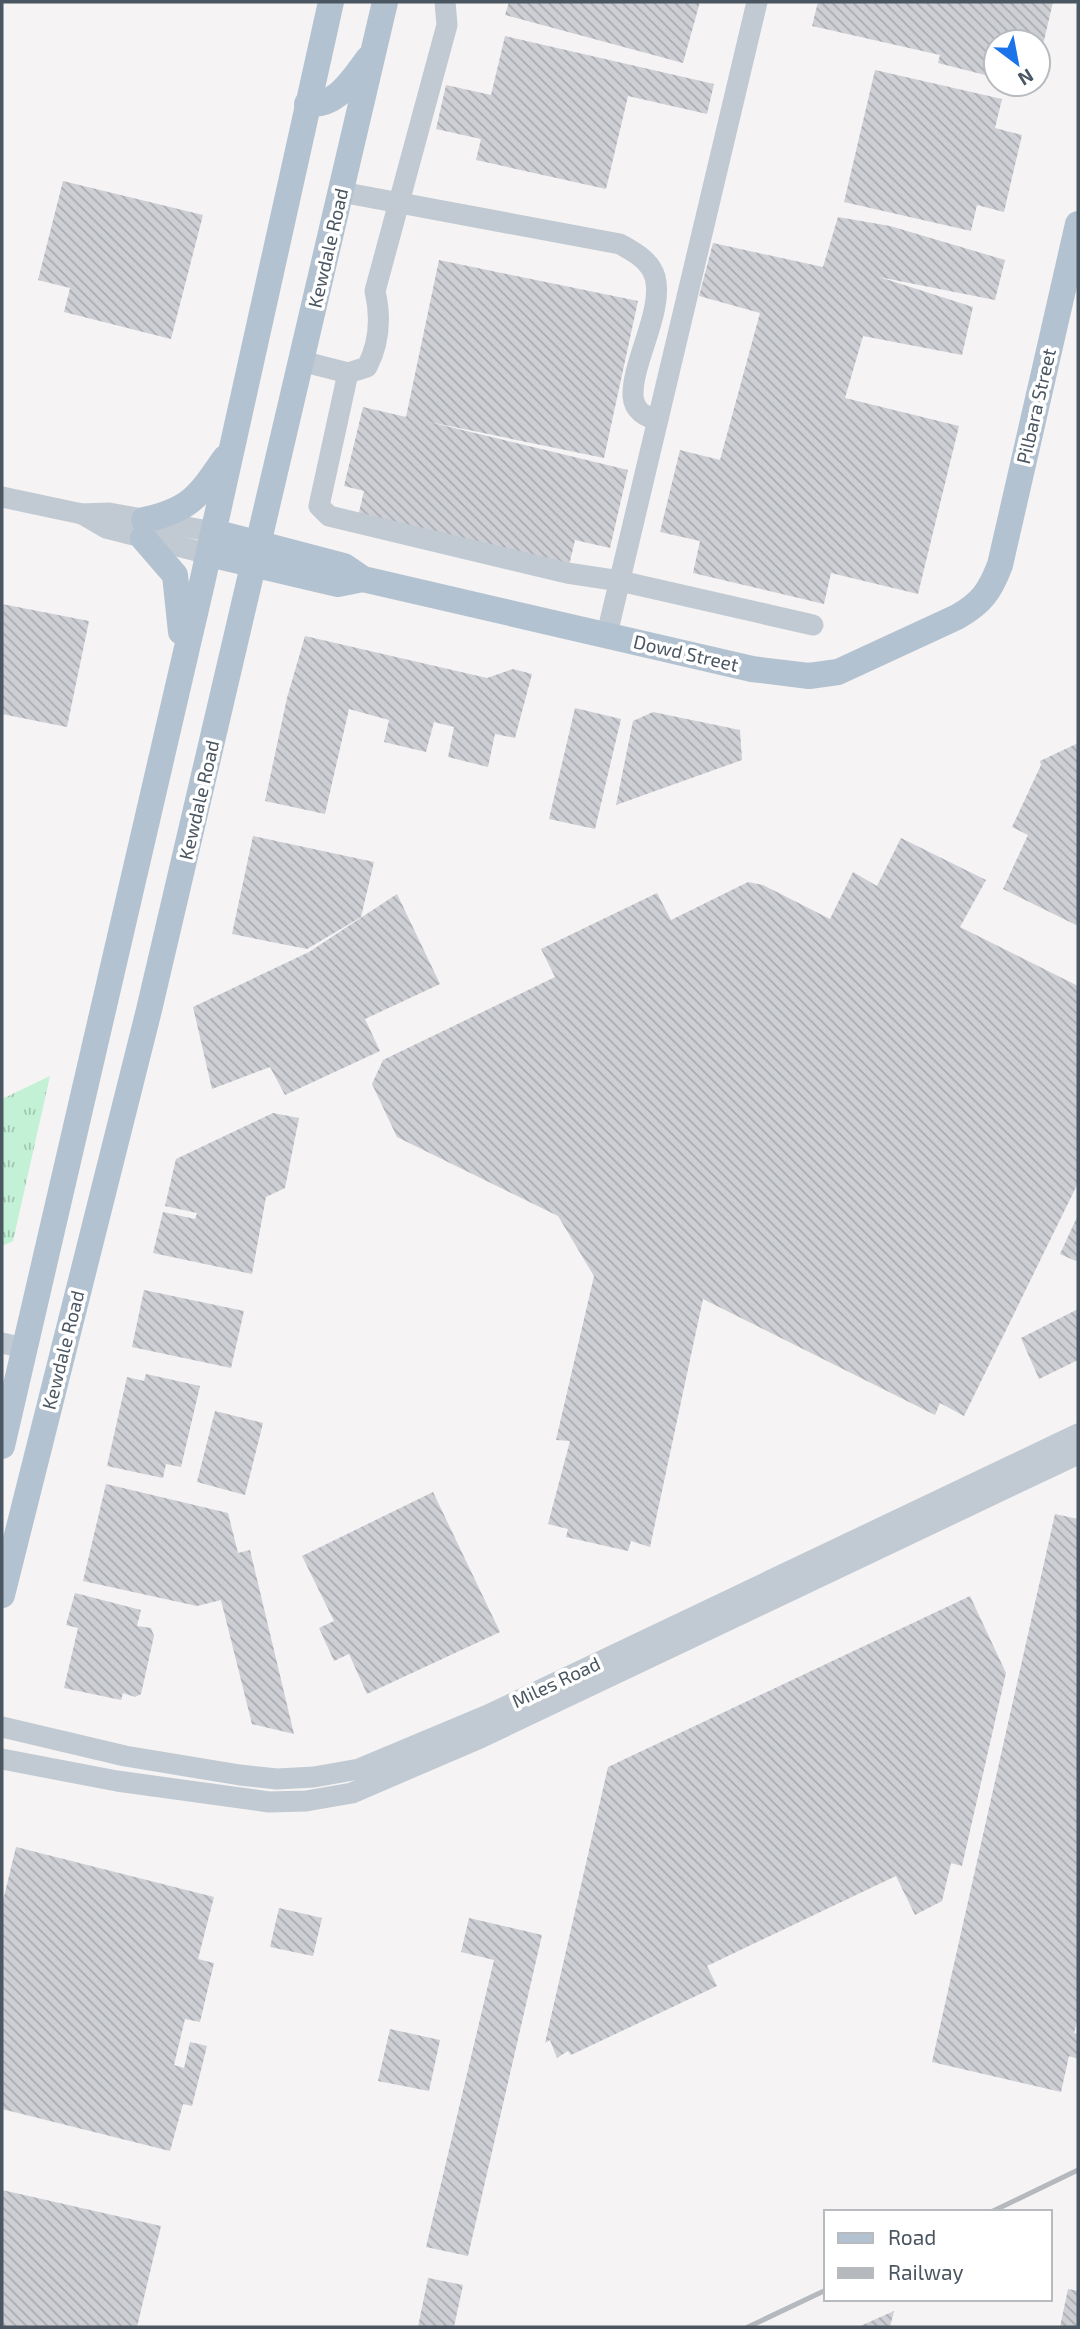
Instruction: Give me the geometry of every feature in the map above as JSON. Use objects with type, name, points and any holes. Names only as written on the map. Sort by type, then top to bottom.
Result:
[{"type":"main road","name":"Kewdale Road","points":[[2,1446],[13,1346],[211,543],[331,2]]},
{"type":"main road","name":"Kewdale Road","points":[[2,1595],[149,1010],[385,2]]},
{"type":"main road","points":[[307,104],[321,106],[334,98],[373,52]]},
{"type":"main road","name":"Pilbara Street","points":[[991,588],[1000,565],[1078,224]]},
{"type":"main road","points":[[183,655],[175,575],[143,529],[178,511],[194,499],[231,450]]},
{"type":"main road","name":"Dowd Street","points":[[211,543],[257,555],[344,566],[363,579],[752,669],[809,676],[838,672],[931,631],[975,607],[991,588]]},
{"type":"main road","points":[[13,1346],[62,1356]]},
{"type":"street","points":[[301,362],[348,373],[368,367],[376,349],[378,305],[375,291],[447,25],[444,2]]},
{"type":"street","points":[[607,634],[757,2]]},
{"type":"street","points":[[341,192],[620,244],[644,258],[655,277],[654,300],[633,397],[639,412],[649,418],[659,419]]},
{"type":"street","points":[[348,373],[319,506],[329,516],[567,573],[620,581],[813,625]]},
{"type":"street","name":"Dowd Street","points":[[2,497],[82,514],[109,513],[143,529],[211,543]]},
{"type":"street","name":"Miles Road","points":[[2,1727],[125,1756],[240,1775],[302,1778],[359,1769],[488,1715],[1078,1434]]},
{"type":"street","name":"Miles Road","points":[[2,1759],[124,1782],[269,1802],[306,1801],[352,1793],[468,1744],[1078,1454]]},
{"type":"green space","points":[[50,1076],[13,1241],[2,1246],[2,1099]]},
{"type":"building","points":[[509,2],[700,2],[683,63],[505,15]]},
{"type":"building","points":[[818,2],[1053,2],[1047,28],[982,28],[982,74],[938,63],[940,55],[812,26]]},
{"type":"building","points":[[505,36],[714,84],[707,114],[628,96],[606,189],[476,160],[481,139],[436,129],[446,85],[491,95]]},
{"type":"building","points":[[875,70],[982,94],[982,98],[1002,99],[995,128],[1022,135],[1004,212],[977,205],[971,231],[844,202]]},
{"type":"building","points":[[63,181],[203,215],[171,339],[64,312],[70,288],[38,280]]},
{"type":"building","points":[[838,217],[890,226],[1005,260],[995,300],[879,277],[973,307],[962,355],[863,336],[845,398],[959,426],[918,594],[831,573],[824,604],[693,573],[700,541],[660,532],[680,450],[720,460],[760,313],[699,296],[713,243],[823,267]]},
{"type":"building","points":[[439,260],[638,301],[604,458],[425,421],[628,470],[610,548],[575,540],[568,570],[357,521],[364,491],[344,486],[363,407],[406,417]]},
{"type":"building","points":[[2,604],[89,621],[67,727],[2,714]]},
{"type":"building","points":[[305,636],[487,678],[513,669],[532,674],[515,738],[495,734],[488,767],[448,757],[454,727],[434,722],[426,752],[384,742],[389,720],[349,709],[325,814],[265,801],[287,698]]},
{"type":"building","points":[[575,708],[621,719],[595,829],[549,819]]},
{"type":"building","points":[[653,712],[740,730],[742,760],[616,805],[633,721]]},
{"type":"building","points":[[1078,743],[1078,926],[1003,889],[1028,835],[1012,827],[1041,765],[1040,761]]},
{"type":"building","points":[[253,836],[374,862],[361,917],[307,949],[232,934]]},
{"type":"building","points":[[901,838],[986,880],[960,927],[1078,986],[1078,1183],[964,1416],[940,1403],[935,1415],[703,1299],[650,1547],[631,1541],[628,1551],[566,1537],[568,1529],[548,1524],[570,1441],[556,1440],[594,1276],[558,1216],[397,1137],[372,1084],[383,1060],[555,977],[541,949],[657,893],[671,920],[748,882],[763,885],[830,919],[853,872],[877,886]]},
{"type":"building","points":[[397,894],[440,984],[365,1019],[380,1051],[285,1095],[270,1067],[212,1089],[193,1007],[309,952]]},
{"type":"building","points":[[273,1113],[299,1118],[285,1188],[266,1197],[252,1274],[153,1253],[163,1212],[195,1219],[197,1213],[165,1206],[176,1159]]},
{"type":"building","points":[[1078,1215],[1078,1262],[1060,1254]]},
{"type":"building","points":[[144,1290],[244,1311],[231,1368],[132,1347]]},
{"type":"building","points":[[1078,1309],[1078,1360],[1039,1379],[1021,1338]]},
{"type":"building","points":[[146,1374],[200,1386],[181,1467],[166,1464],[163,1478],[107,1466],[127,1377],[144,1381]]},
{"type":"building","points":[[215,1411],[263,1423],[245,1495],[197,1482]]},
{"type":"building","points":[[106,1484],[228,1513],[238,1553],[250,1550],[294,1734],[252,1724],[221,1600],[197,1606],[83,1581]]},
{"type":"building","points":[[433,1492],[500,1632],[367,1694],[349,1654],[334,1661],[319,1628],[334,1621],[302,1556]]},
{"type":"building","points":[[1055,1514],[1078,1519],[1078,2017],[1074,2033],[1078,2034],[1078,2059],[1069,2056],[1061,2092],[932,2062]]},
{"type":"building","points":[[75,1593],[141,1610],[137,1626],[151,1628],[154,1636],[141,1694],[135,1697],[123,1693],[121,1700],[64,1688],[78,1628],[66,1625]]},
{"type":"building","points":[[970,1596],[1006,1673],[962,1866],[951,1863],[942,1901],[915,1915],[896,1876],[707,1966],[717,1986],[571,2055],[568,2051],[557,2058],[550,2040],[545,2043],[608,1767]]},
{"type":"building","points":[[16,1847],[214,1897],[198,1959],[214,1963],[200,2022],[185,2019],[174,2065],[184,2068],[190,2042],[207,2046],[192,2106],[183,2104],[170,2151],[2,2109],[2,1905]]},
{"type":"building","points":[[279,1908],[322,1918],[313,1956],[270,1947]]},
{"type":"building","points":[[469,1918],[542,1935],[468,2256],[426,2247],[494,1960],[461,1952]]},
{"type":"building","points":[[390,2029],[440,2040],[429,2091],[378,2081]]},
{"type":"building","points":[[2,2190],[161,2226],[137,2327],[2,2327]]},
{"type":"building","points":[[428,2278],[463,2285],[454,2327],[418,2327]]},
{"type":"building","points":[[1068,2289],[1078,2291],[1078,2327],[1060,2327]]},
{"type":"building","points":[[894,2311],[890,2327],[858,2327]]},
{"type":"railway","points":[[995,2210],[1078,2170]]},
{"type":"railway","points":[[748,2327],[824,2291]]}]
